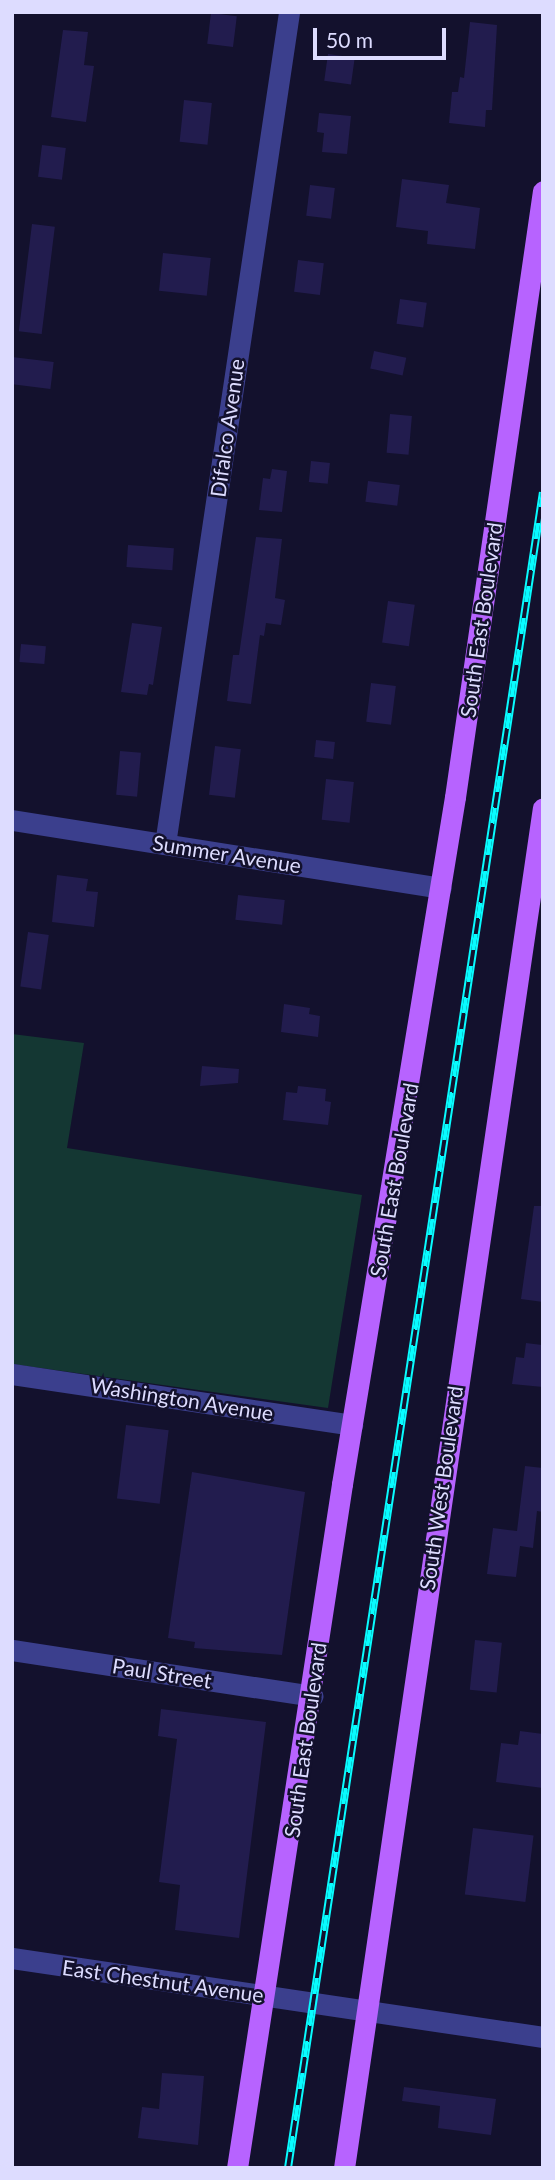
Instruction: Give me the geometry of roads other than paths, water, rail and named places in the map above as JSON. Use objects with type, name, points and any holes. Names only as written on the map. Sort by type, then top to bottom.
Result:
[{"type":"main road","name":"South East Boulevard","points":[[237,2168],[266,1996],[352,1425],[441,888],[543,191]]},
{"type":"main road","name":"South West Boulevard","points":[[344,2168],[543,808]]},
{"type":"street","name":"Difalco Avenue","points":[[165,845],[289,12]]},
{"type":"street","name":"Summer Avenue","points":[[12,820],[441,888]]},
{"type":"street","name":"Washington Avenue","points":[[12,1374],[352,1425]]},
{"type":"street","name":"Paul Street","points":[[12,1650],[312,1696]]},
{"type":"street","name":"East Chestnut Avenue","points":[[12,1958],[543,2037]]},
{"type":"railway","points":[[288,2168],[543,492]]}]
